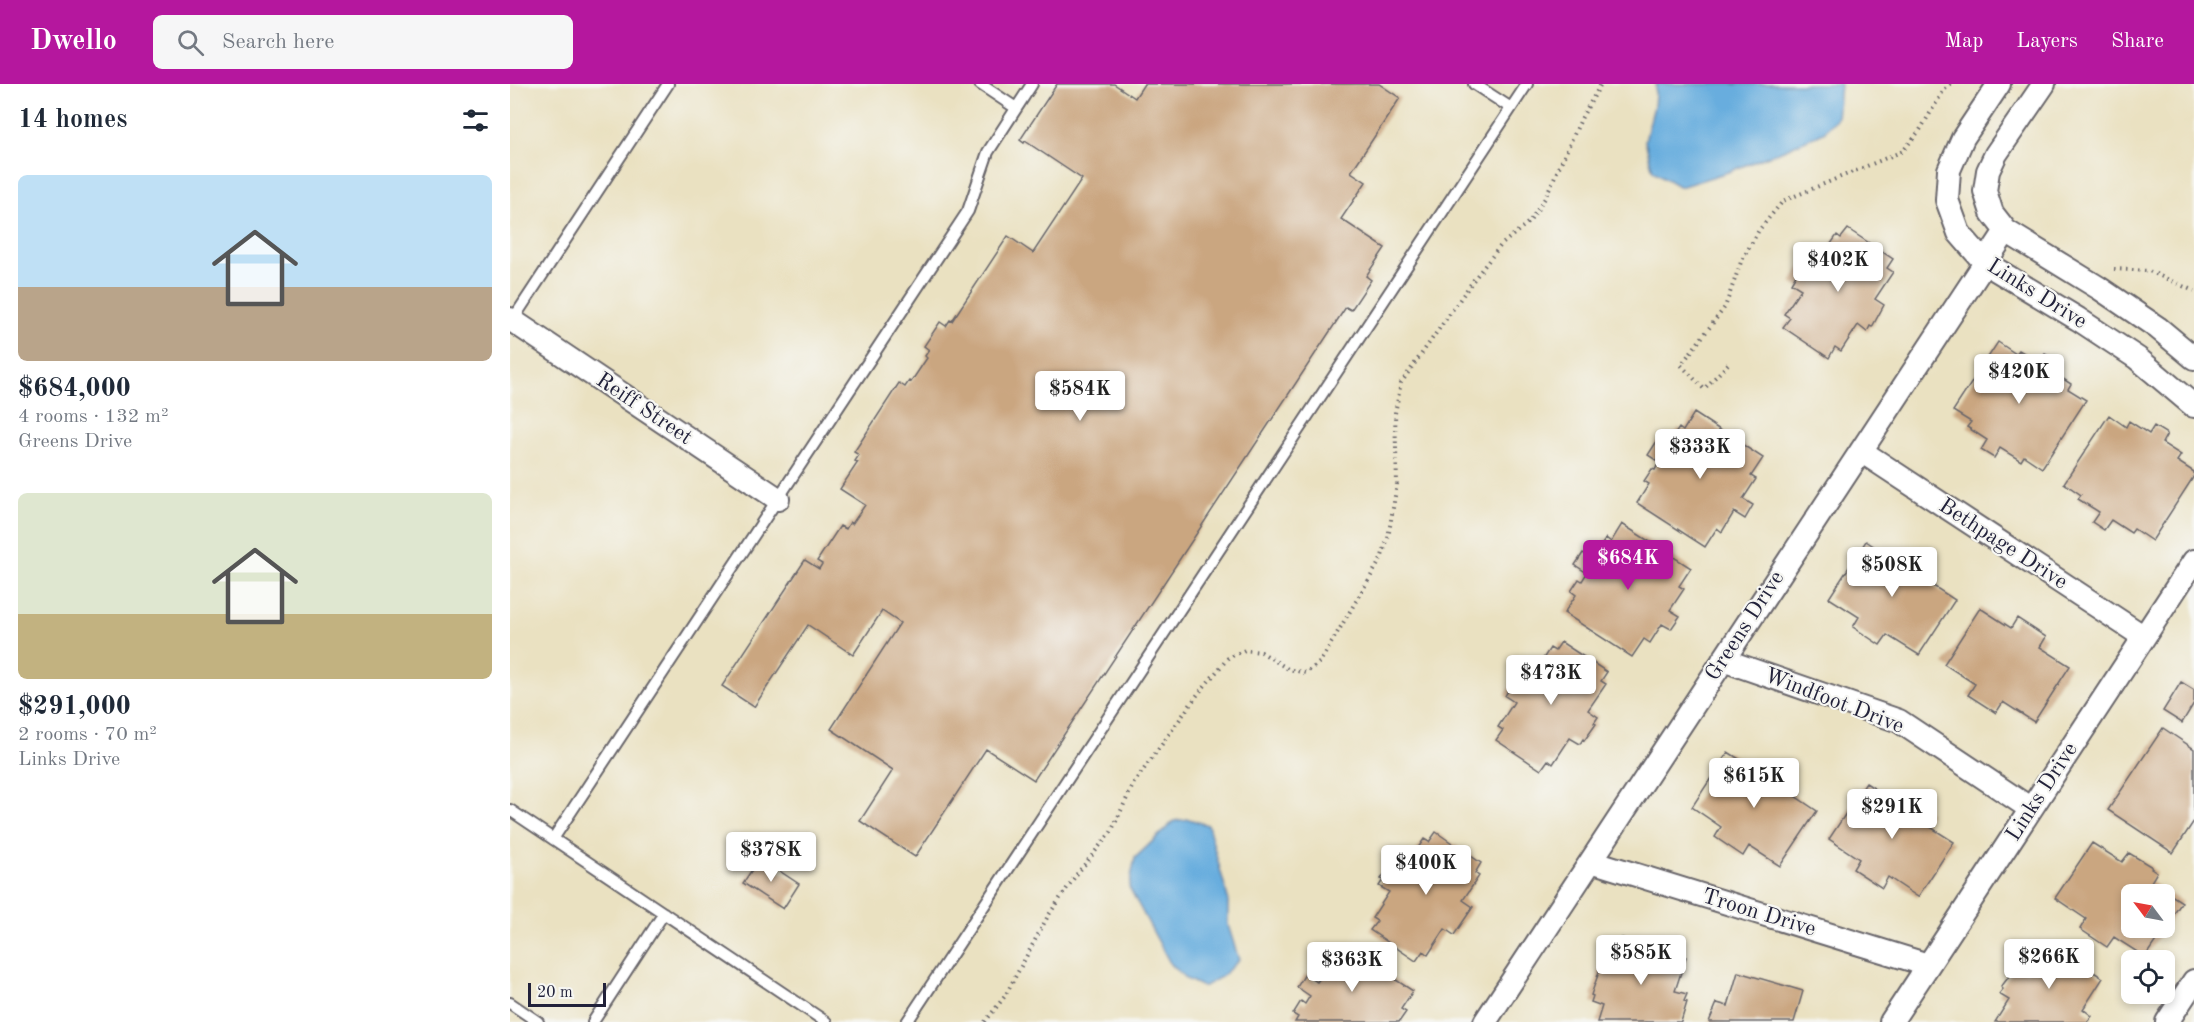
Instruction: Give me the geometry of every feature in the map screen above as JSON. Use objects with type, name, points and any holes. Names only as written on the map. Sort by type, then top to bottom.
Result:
[{"type":"street","name":"Links Drive","points":[[1999,84],[1963,138],[1949,170],[1947,200],[1959,233],[1985,263],[2078,319],[2137,358],[2194,406]]},
{"type":"street","name":"Links Drive","points":[[2044,84],[1996,154],[1988,171],[1985,191],[1992,213],[2006,231],[2158,328],[2194,358]]},
{"type":"street","name":"Greens Drive","points":[[1485,1022],[2006,231]]},
{"type":"street","name":"Reiff Street","points":[[511,321],[778,499]]},
{"type":"street","name":"Bethpage Drive","points":[[1861,450],[2144,637]]},
{"type":"street","name":"Links Drive","points":[[1891,1022],[2194,561]]},
{"type":"street","name":"Windfoot Drive","points":[[1723,660],[1899,722],[2031,808]]},
{"type":"street","name":"Troon Drive","points":[[1591,861],[1928,965]]},
{"type":"street","points":[[2167,1022],[2194,981]]},
{"type":"lane","points":[[511,321],[668,84]]},
{"type":"lane","points":[[980,84],[1017,108]]},
{"type":"lane","points":[[554,839],[968,211],[988,152],[1032,84]]},
{"type":"lane","points":[[1474,84],[1511,108]]},
{"type":"lane","points":[[906,1022],[1527,84]]},
{"type":"lane","points":[[510,810],[826,1022]]},
{"type":"lane","points":[[593,1022],[664,913]]},
{"type":"lane","points":[[510,1003],[538,1022]]},
{"type":"path","points":[[985,1022],[1005,996],[1048,916],[1076,875],[1111,832],[1134,783],[1198,694],[1228,658],[1245,650],[1262,652],[1288,669],[1306,673],[1320,662],[1381,559],[1388,537],[1397,484],[1395,413],[1401,383],[1501,245],[1530,221],[1545,198],[1582,117],[1601,84]]},
{"type":"path","points":[[1728,364],[1704,389],[1681,365],[1725,307],[1741,262],[1759,230],[1783,201],[1903,151],[1920,130],[1944,90],[1951,84]]},
{"type":"path","points":[[2081,277],[2115,268],[2149,271],[2194,291]]},
{"type":"water","points":[[1656,84],[1840,84],[1837,118],[1824,132],[1786,149],[1728,172],[1680,187],[1653,171],[1645,141],[1654,106]]},
{"type":"water","points":[[1189,819],[1208,825],[1228,898],[1228,925],[1239,960],[1221,977],[1203,987],[1186,979],[1170,963],[1129,887],[1135,858],[1174,821]]},
{"type":"building","points":[[1057,84],[1114,84],[1135,98],[1144,84],[1379,84],[1400,98],[1351,172],[1366,182],[1341,219],[1385,248],[1366,276],[1371,280],[1351,310],[1346,307],[1034,780],[986,749],[915,857],[860,821],[893,770],[831,729],[900,623],[882,611],[853,655],[808,625],[754,707],[722,686],[805,560],[819,569],[822,564],[817,561],[840,526],[846,529],[850,522],[852,524],[865,505],[840,489],[858,462],[855,461],[859,455],[854,452],[899,383],[905,387],[909,381],[911,382],[927,358],[925,356],[929,350],[924,346],[940,322],[946,326],[950,320],[952,321],[1008,236],[1033,253],[1082,179],[1025,141],[1024,143],[1020,140]]},
{"type":"building","points":[[1848,229],[1893,259],[1887,268],[1893,272],[1875,299],[1884,305],[1872,327],[1870,326],[1867,332],[1858,325],[1841,351],[1835,347],[1829,358],[1783,327],[1790,318],[1784,314],[1801,289],[1791,283],[1805,259],[1810,254],[1820,260],[1837,235],[1841,238]]},
{"type":"building","points":[[1998,342],[2016,354],[2019,350],[2039,362],[2045,354],[2058,361],[2051,371],[2071,384],[2068,389],[2086,400],[2042,468],[2024,456],[2021,461],[2000,448],[1994,458],[1981,450],[1987,440],[1967,427],[1971,422],[1953,411]]},
{"type":"building","points":[[1694,413],[1763,458],[1751,476],[1756,479],[1743,499],[1753,505],[1745,519],[1734,512],[1722,532],[1717,528],[1705,547],[1637,503],[1649,484],[1644,481],[1652,469],[1655,470],[1659,462],[1648,455],[1657,441],[1668,449],[1679,428],[1683,431]]},
{"type":"building","points":[[2109,415],[2126,427],[2129,421],[2149,434],[2154,426],[2167,434],[2162,443],[2181,455],[2177,461],[2194,472],[2194,476],[2152,541],[2134,529],[2131,533],[2111,520],[2104,530],[2092,522],[2099,512],[2078,499],[2081,495],[2064,483]]},
{"type":"building","points":[[1622,524],[1691,568],[1679,586],[1684,589],[1670,610],[1680,616],[1671,629],[1662,624],[1650,643],[1644,639],[1632,657],[1564,613],[1576,595],[1571,591],[1579,579],[1582,581],[1587,573],[1575,565],[1583,553],[1595,561],[1606,538],[1611,542]]},
{"type":"building","points":[[1866,541],[1896,561],[1902,552],[1931,570],[1924,580],[1955,600],[1919,655],[1887,635],[1880,645],[1853,627],[1859,617],[1829,598]]},
{"type":"building","points":[[1980,608],[2011,628],[2017,618],[2046,637],[2040,647],[2070,666],[2034,722],[2003,702],[1996,713],[1968,695],[1975,684],[1944,664]]},
{"type":"building","points":[[1561,642],[1607,672],[1601,681],[1606,684],[1588,710],[1598,717],[1584,741],[1583,739],[1580,744],[1570,738],[1553,764],[1548,760],[1541,770],[1496,740],[1503,730],[1498,727],[1514,702],[1505,696],[1519,671],[1524,666],[1534,673],[1550,648],[1555,651]]},
{"type":"building","points":[[2181,682],[2194,690],[2194,703],[2182,723],[2163,711]]},
{"type":"building","points":[[2163,728],[2194,749],[2194,821],[2173,853],[2108,810]]},
{"type":"building","points":[[1728,752],[1758,771],[1764,762],[1792,781],[1786,790],[1817,811],[1780,866],[1749,846],[1743,856],[1715,837],[1721,827],[1692,807]]},
{"type":"building","points":[[1866,783],[1897,803],[1902,794],[1927,807],[1925,809],[1930,813],[1924,823],[1954,842],[1918,897],[1888,877],[1882,888],[1853,869],[1859,859],[1829,839]]},
{"type":"building","points":[[1436,832],[1481,863],[1475,873],[1479,876],[1463,900],[1473,907],[1454,935],[1445,929],[1428,955],[1423,951],[1416,961],[1370,930],[1377,921],[1372,918],[1389,892],[1379,886],[1383,880],[1381,879],[1398,857],[1408,863],[1424,839],[1429,842]]},
{"type":"building","points":[[2092,843],[2122,862],[2129,853],[2157,872],[2151,882],[2154,884],[2121,884],[2121,938],[2158,938],[2150,950],[2134,950],[2114,937],[2107,947],[2080,929],[2086,919],[2055,898]]},
{"type":"building","points":[[760,858],[799,884],[783,909],[743,883]]},
{"type":"building","points":[[2175,897],[2182,902],[2175,912]]},
{"type":"building","points":[[1622,938],[1686,957],[1675,991],[1687,994],[1681,1022],[1597,1022],[1602,1006],[1591,1002],[1593,996],[1591,995],[1600,969],[1612,972]]},
{"type":"building","points":[[2047,942],[2103,978],[2083,1009],[2092,1016],[2087,1022],[1995,1022],[2009,1000],[1999,994],[2003,989],[2001,987],[2017,966],[2027,972]]},
{"type":"building","points":[[1344,946],[1413,991],[1401,1009],[1406,1012],[1399,1022],[1295,1022],[1298,1017],[1293,1014],[1301,1001],[1305,1004],[1310,996],[1297,987],[1305,974],[1317,982],[1323,974],[1320,972],[1327,961],[1332,964]]},
{"type":"building","points":[[1738,972],[1803,991],[1794,1022],[1709,1022],[1717,1003],[1728,1006]]}]
